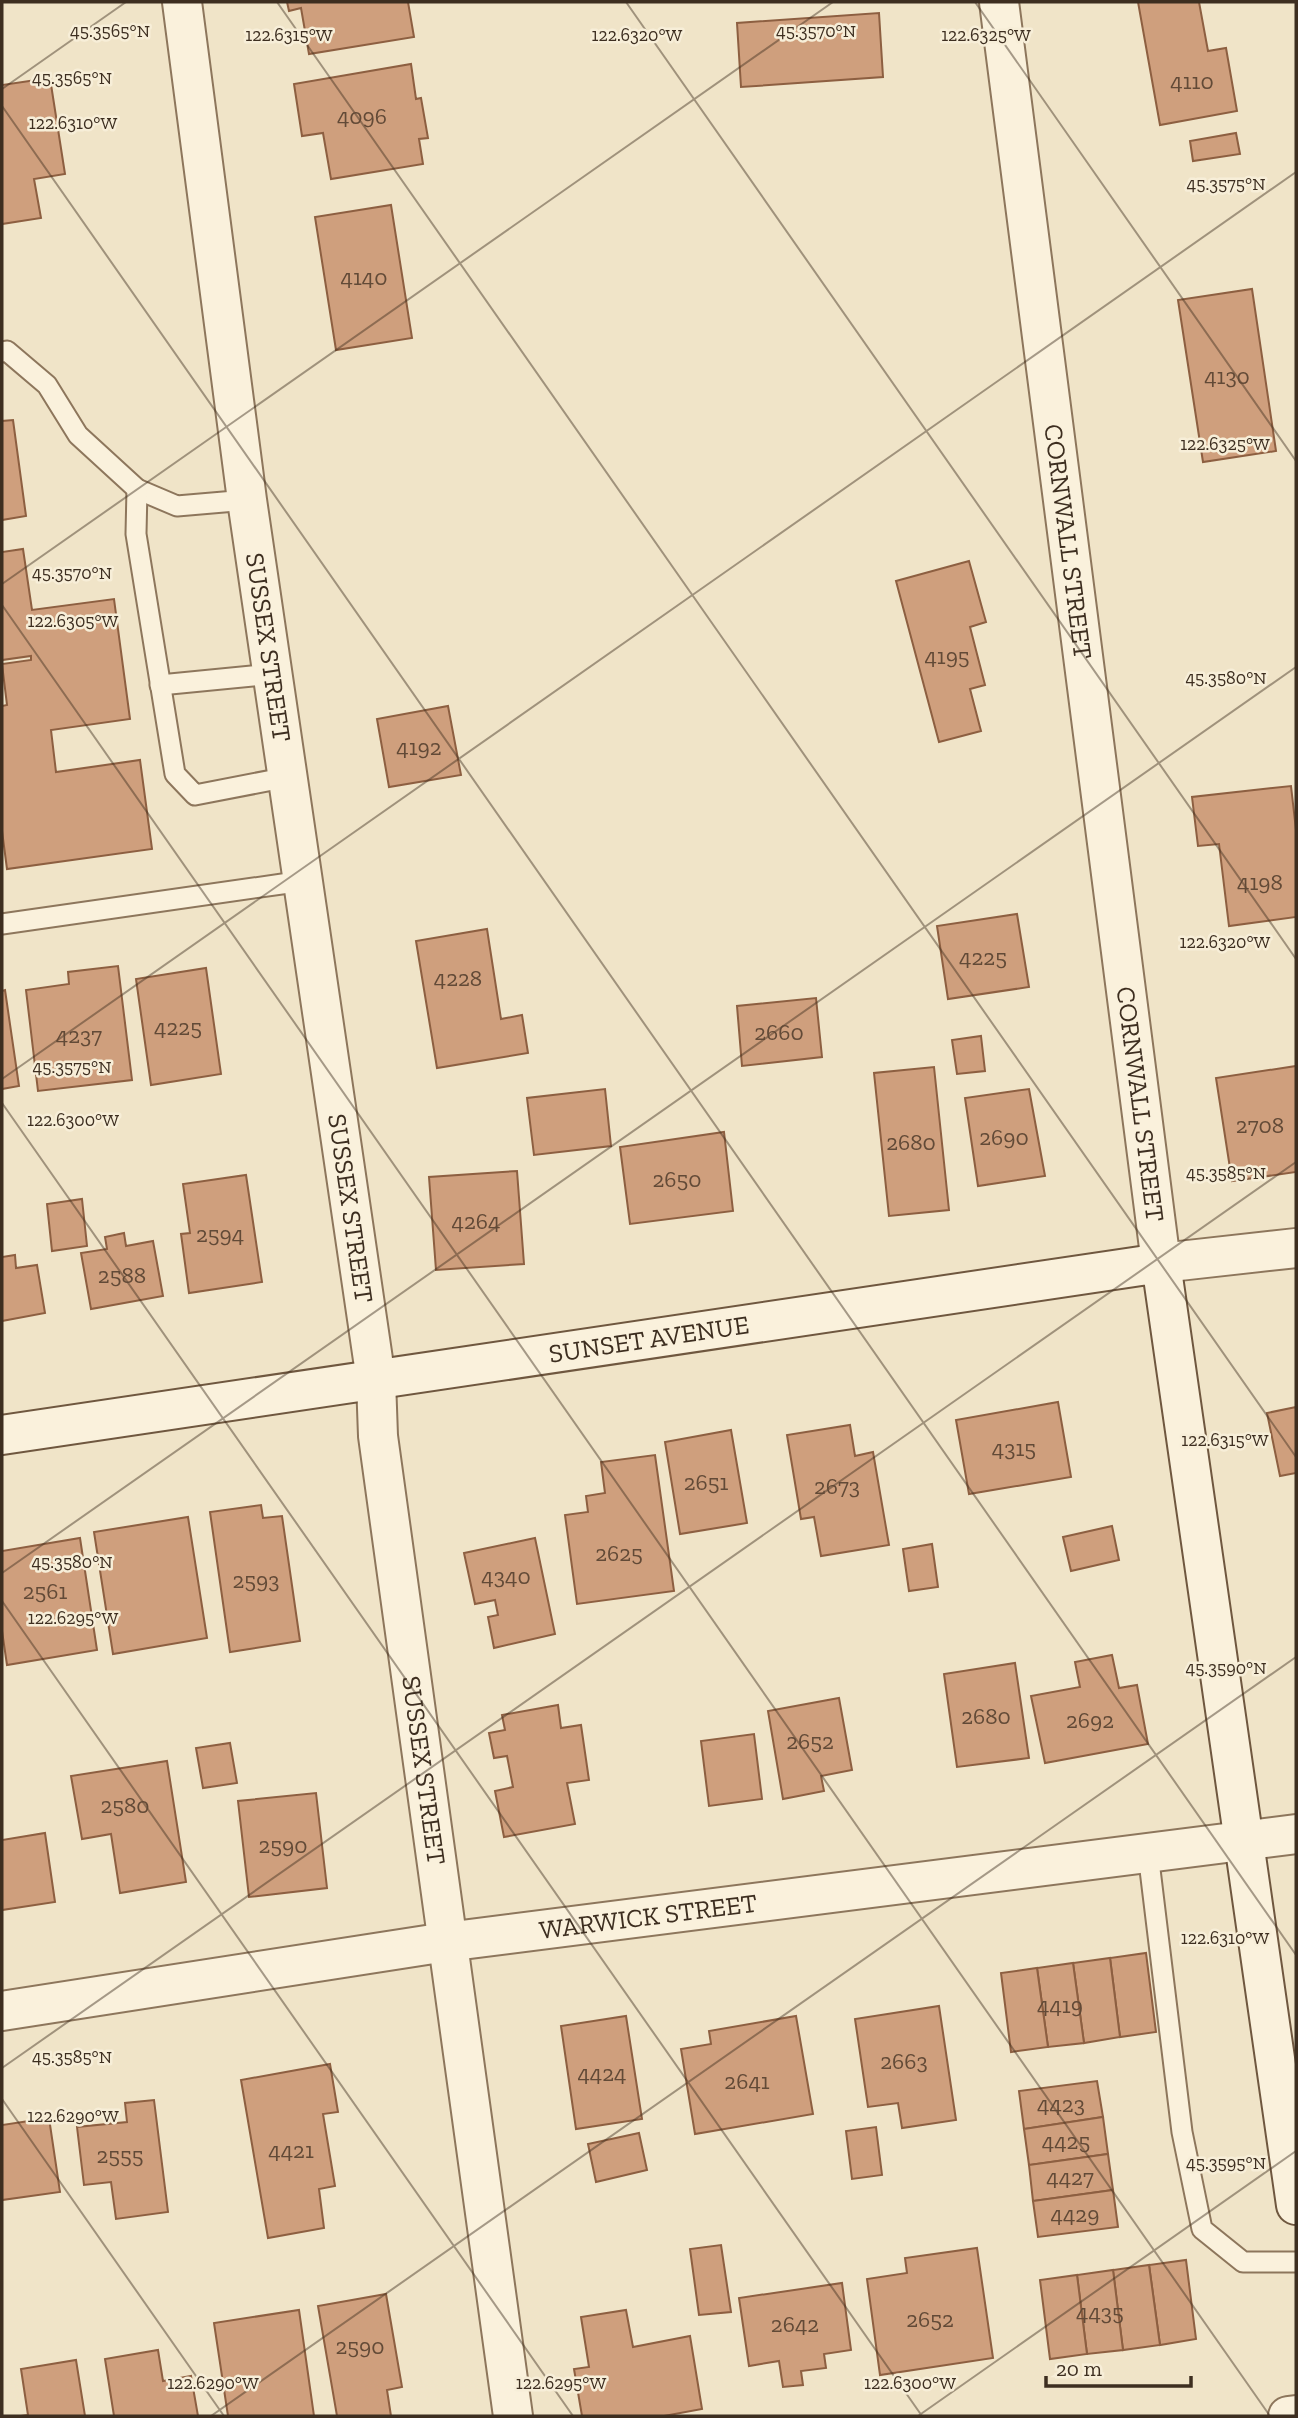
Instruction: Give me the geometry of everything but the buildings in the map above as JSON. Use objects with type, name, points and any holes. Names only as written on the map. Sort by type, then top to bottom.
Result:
[{"type":"street","name":"SUSSEX STREET","points":[[182,2],[247,500],[376,1380],[378,1436],[513,2416]]},
{"type":"street","name":"CORNWALL STREET","points":[[999,2],[1161,1263],[1296,2205]]},
{"type":"street","name":"SUNSET AVENUE","points":[[2,1435],[1161,1263],[1296,1248]]},
{"type":"street","name":"WARWICK STREET","points":[[2,2011],[446,1942],[1296,1834]]},
{"type":"street","points":[[1288,2416],[1296,2415]]},
{"type":"lane","points":[[2,352],[7,351],[47,385],[78,435],[137,489],[177,506],[247,500]]},
{"type":"lane","points":[[137,489],[136,534],[174,774],[195,796],[288,777]]},
{"type":"lane","points":[[160,685],[273,674]]},
{"type":"lane","points":[[2,924],[303,881]]},
{"type":"lane","points":[[1148,1853],[1182,2132],[1202,2229],[1243,2262],[1296,2262]]}]
